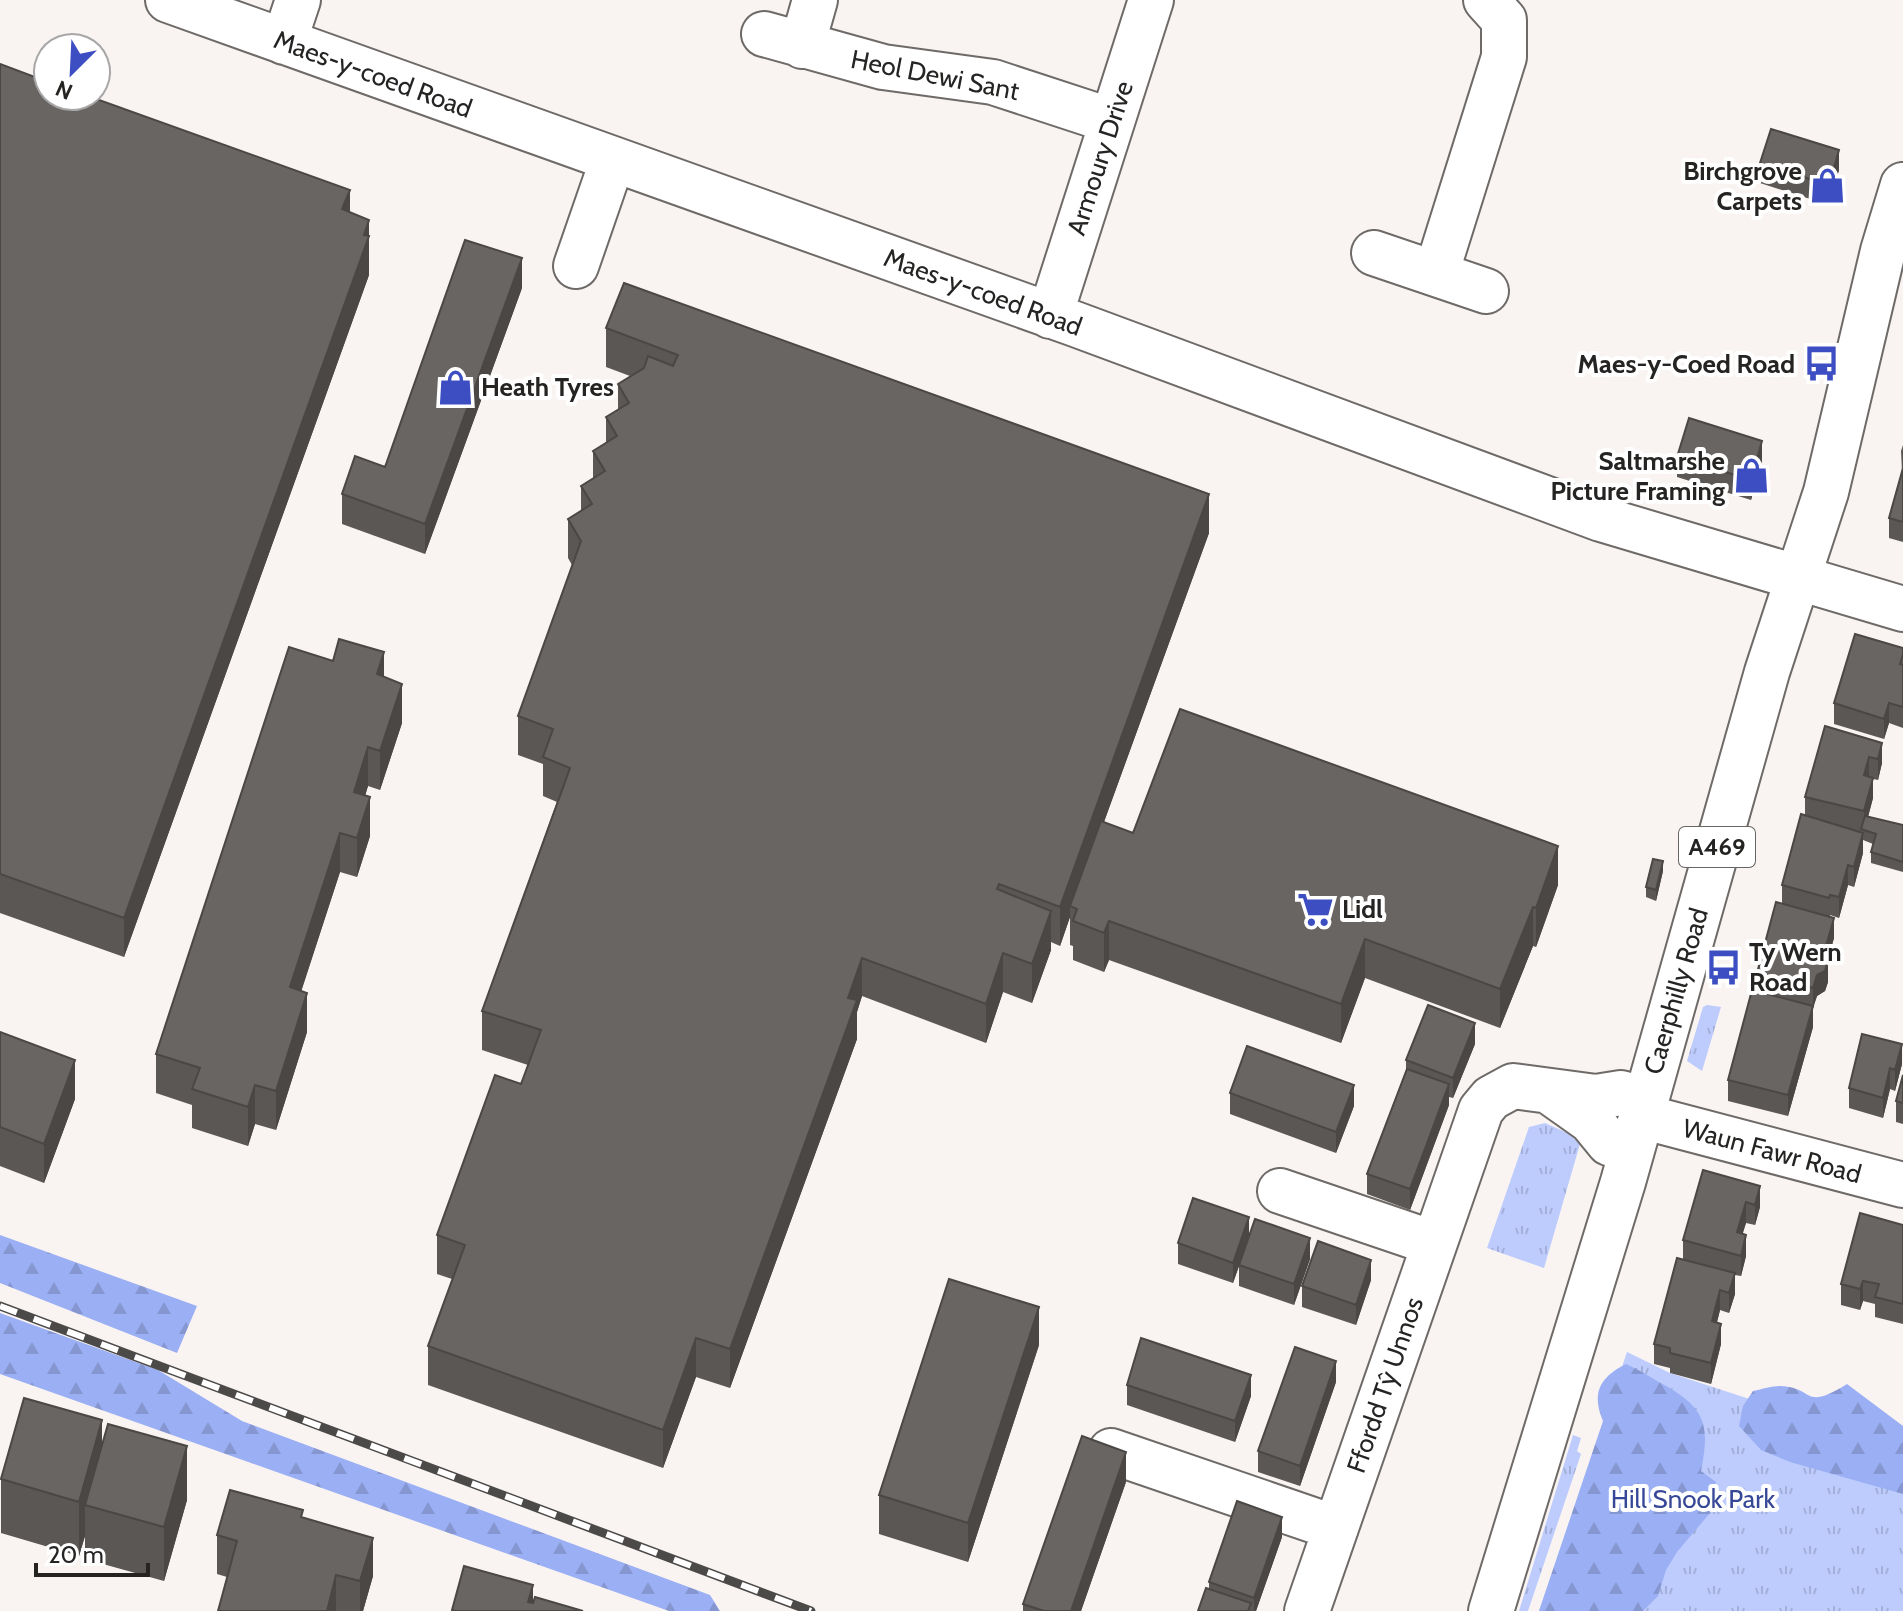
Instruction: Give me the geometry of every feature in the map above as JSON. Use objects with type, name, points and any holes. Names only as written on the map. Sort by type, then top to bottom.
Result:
[{"type":"street","name":"Maes-y-coed Road","points":[[168,0],[1050,316],[1589,515],[1799,579]]},
{"type":"street","points":[[284,42],[298,0]]},
{"type":"street","name":"Heol Dewi Sant","points":[[815,0],[783,40],[883,67],[993,82],[1112,121]]},
{"type":"street","name":"Armoury Drive","points":[[1050,316],[1151,0]]},
{"type":"street","points":[[1436,274],[1504,57],[1504,20],[1486,0]]},
{"type":"street","points":[[576,266],[613,159]]},
{"type":"street","name":"Caerphilly Road","points":[[1491,1611],[1639,1122],[1767,672],[1826,492],[1879,266],[1903,185]]},
{"type":"street","points":[[1374,253],[1486,291]]},
{"type":"street","points":[[1799,579],[1903,609]]},
{"type":"street","name":"Ffordd Tŷ Unnos","points":[[1307,1611],[1481,1110],[1491,1098],[1513,1086],[1548,1091],[1591,1121],[1609,1143],[1639,1122]]},
{"type":"street","name":"Waun Fawr Road","points":[[1639,1122],[1903,1185]]},
{"type":"street","points":[[1280,1191],[1433,1243]]},
{"type":"street","points":[[1111,1451],[1336,1528]]},
{"type":"green space","points":[[1703,1007],[1721,1007],[1702,1071],[1687,1061]]},
{"type":"green space","points":[[1545,1123],[1570,1134],[1580,1144],[1544,1268],[1487,1248],[1529,1127]]},
{"type":"green space","points":[[0,1235],[197,1306],[177,1353],[0,1283]]},
{"type":"green space","points":[[0,1313],[158,1370],[242,1421],[710,1595],[720,1611],[669,1611],[0,1374]]},
{"type":"green space","name":"Hill Snook Park","points":[[1627,1352],[1670,1373],[1903,1449],[1903,1611],[1539,1611]]},
{"type":"green space","points":[[1626,1364],[1679,1394],[1697,1411],[1702,1420],[1705,1442],[1701,1471],[1716,1482],[1710,1513],[1677,1552],[1666,1570],[1658,1596],[1643,1611],[1539,1611],[1603,1421],[1598,1402],[1600,1387],[1610,1374]]},
{"type":"green space","points":[[1847,1384],[1903,1426],[1903,1494],[1790,1462],[1761,1450],[1739,1426],[1743,1406],[1753,1391],[1791,1387],[1815,1397]]},
{"type":"green space","points":[[1573,1435],[1581,1438],[1577,1451],[1581,1454],[1528,1611],[1519,1611]]},
{"type":"building","points":[[0,64],[32,76],[32,112],[112,112],[112,105],[350,190],[342,209],[369,220],[364,235],[369,236],[124,918],[0,874]]},
{"type":"building","points":[[1771,129],[1839,150],[1829,185],[1760,163]]},
{"type":"building","name":"Heath Tyres","points":[[465,240],[522,258],[425,524],[342,494],[355,456],[385,467]]},
{"type":"building","points":[[624,283],[1209,494],[1060,907],[999,884],[997,889],[1051,911],[1032,964],[1003,953],[986,1004],[862,958],[848,998],[857,1000],[730,1349],[696,1338],[663,1430],[428,1346],[465,1245],[437,1235],[495,1075],[521,1084],[541,1030],[482,1011],[570,768],[543,757],[553,729],[518,716],[581,541],[568,519],[592,504],[581,486],[605,471],[593,451],[617,436],[606,417],[629,403],[618,384],[644,368],[648,356],[673,366],[678,355],[606,328]]},
{"type":"building","points":[[1689,418],[1762,441],[1751,480],[1677,457]]},
{"type":"building","points":[[1903,468],[1903,522],[1889,518]]},
{"type":"building","points":[[1855,634],[1903,648],[1900,664],[1903,665],[1903,707],[1889,703],[1884,719],[1834,703]]},
{"type":"building","points":[[339,639],[384,652],[377,674],[402,684],[380,751],[368,747],[354,792],[370,797],[357,838],[340,833],[290,987],[307,993],[276,1091],[255,1085],[248,1107],[192,1089],[200,1068],[156,1054],[289,647],[333,661]]},
{"type":"building","name":"Lidl","points":[[1180,709],[1558,846],[1536,908],[1533,907],[1500,989],[1365,939],[1341,1004],[1109,921],[1104,933],[1073,921],[1077,909],[1070,906],[1101,821],[1133,833]]},
{"type":"building","points":[[1825,726],[1882,743],[1878,759],[1869,757],[1864,775],[1873,778],[1864,811],[1805,797]]},
{"type":"building","points":[[1801,814],[1863,833],[1854,867],[1848,865],[1839,897],[1830,895],[1829,898],[1782,885]]},
{"type":"building","points":[[1865,816],[1903,825],[1903,862],[1871,852],[1876,834],[1861,829]]},
{"type":"building","points":[[1653,859],[1663,861],[1656,890],[1646,887]]},
{"type":"building","points":[[1776,902],[1834,918],[1824,953],[1828,961],[1825,971],[1817,975],[1813,988],[1757,973]]},
{"type":"building","points":[[1752,990],[1813,1006],[1788,1095],[1728,1080]]},
{"type":"building","points":[[1428,1005],[1475,1023],[1453,1078],[1406,1060]]},
{"type":"building","points":[[0,1032],[75,1060],[44,1144],[0,1127]]},
{"type":"building","points":[[1862,1034],[1902,1044],[1895,1070],[1890,1068],[1883,1098],[1849,1088]]},
{"type":"building","points":[[1247,1046],[1354,1085],[1336,1132],[1230,1093]]},
{"type":"building","points":[[1407,1069],[1449,1084],[1410,1189],[1367,1174]]},
{"type":"building","points":[[1903,1075],[1903,1103],[1896,1101]]},
{"type":"building","points":[[1703,1170],[1760,1186],[1755,1205],[1746,1202],[1737,1232],[1746,1235],[1741,1256],[1683,1240]]},
{"type":"building","points":[[1193,1198],[1249,1217],[1233,1263],[1178,1243]]},
{"type":"building","points":[[1860,1213],[1903,1225],[1903,1304],[1875,1297],[1879,1284],[1863,1281],[1860,1289],[1841,1284]]},
{"type":"building","points":[[1255,1219],[1310,1238],[1294,1284],[1239,1265]]},
{"type":"building","points":[[1318,1241],[1371,1260],[1356,1305],[1302,1286]]},
{"type":"building","points":[[1677,1258],[1735,1273],[1729,1293],[1720,1290],[1712,1321],[1721,1324],[1711,1363],[1670,1353],[1670,1348],[1654,1344]]},
{"type":"building","points":[[949,1279],[1039,1307],[968,1523],[879,1495]]},
{"type":"building","points":[[1141,1338],[1251,1375],[1235,1421],[1127,1385]]},
{"type":"building","points":[[1295,1347],[1336,1361],[1300,1466],[1258,1451]]},
{"type":"building","points":[[24,1398],[102,1420],[79,1502],[1,1479]]},
{"type":"building","points":[[108,1424],[187,1446],[164,1527],[85,1505]]},
{"type":"building","points":[[1082,1436],[1126,1452],[1071,1611],[1044,1611],[1023,1604]]},
{"type":"building","points":[[230,1490],[303,1510],[301,1517],[373,1538],[360,1581],[336,1575],[327,1611],[218,1611],[237,1541],[217,1535]]},
{"type":"building","points":[[1237,1501],[1282,1517],[1254,1598],[1209,1582]]},
{"type":"building","points":[[464,1566],[533,1585],[528,1602],[533,1603],[535,1597],[583,1611],[452,1610]]},
{"type":"building","points":[[1206,1588],[1251,1603],[1248,1611],[1198,1611]]},
{"type":"railway","points":[[0,1306],[811,1611]]},
{"type":"place","name":"Birchgrove Carpets","points":[[1828,186]]},
{"type":"place","name":"Maes-y-Coed Road","points":[[1821,364]]},
{"type":"place","name":"Heath Tyres","points":[[455,387]]},
{"type":"place","name":"Saltmarshe Picture Framing","points":[[1751,476]]},
{"type":"place","name":"Lidl","points":[[1316,909]]},
{"type":"place","name":"Ty Wern Road","points":[[1723,967]]}]
